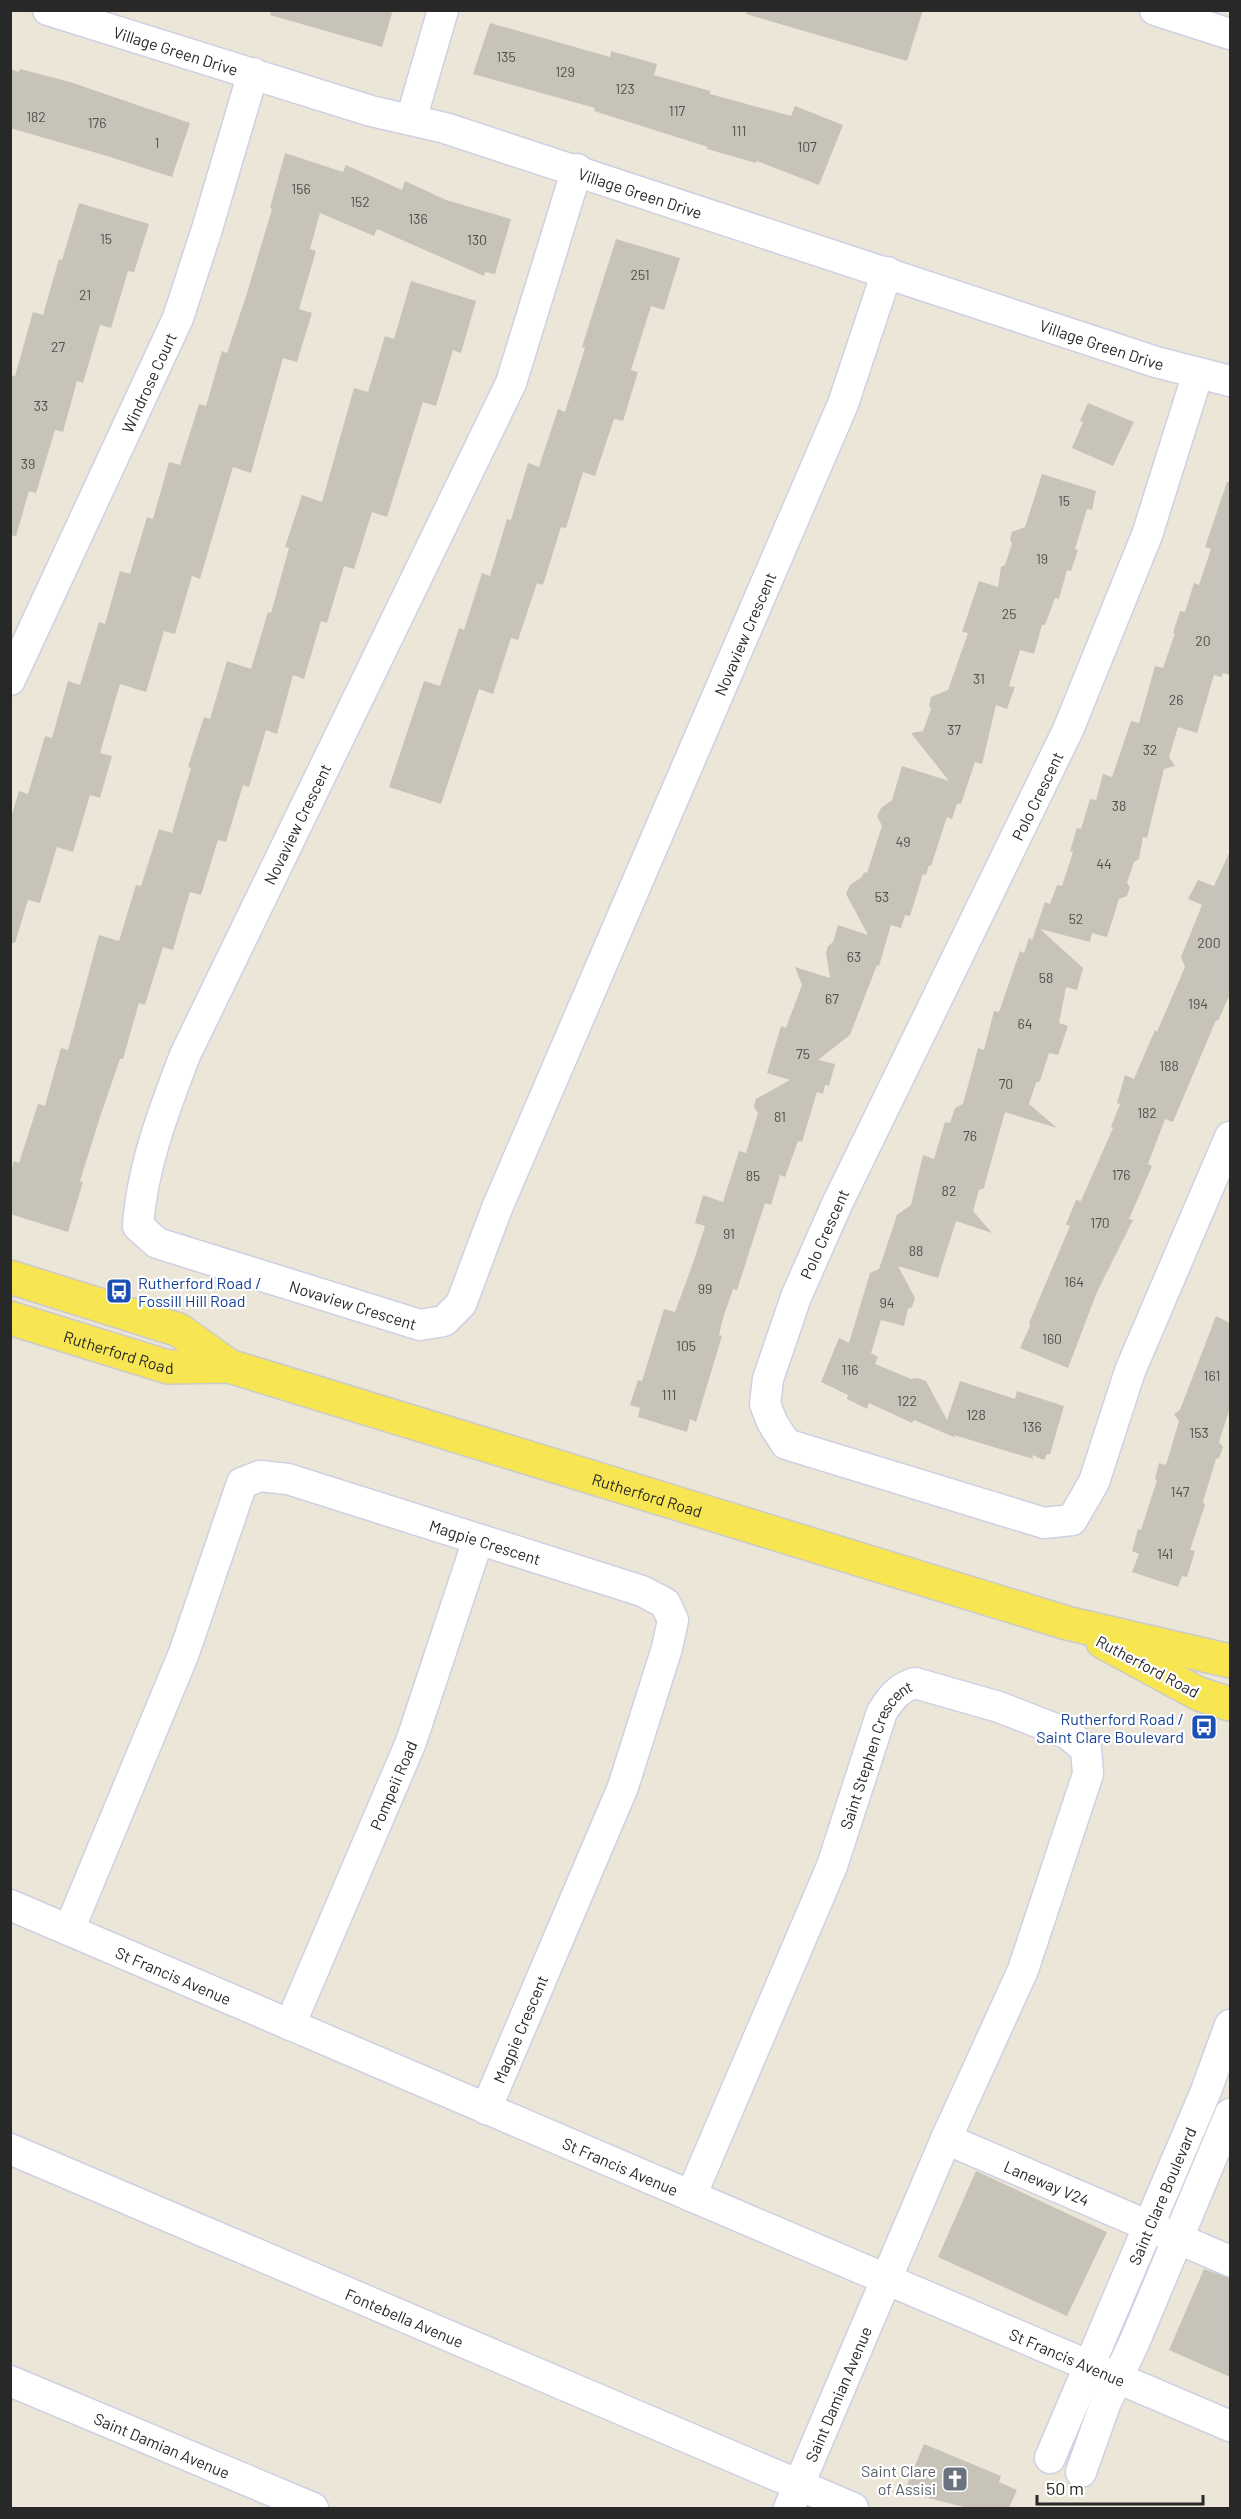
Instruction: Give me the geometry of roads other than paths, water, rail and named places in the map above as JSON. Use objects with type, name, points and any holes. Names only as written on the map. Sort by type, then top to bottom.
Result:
[{"type":"main road","name":"Rutherford Road","points":[[14,1288],[179,1330],[229,1366]]},
{"type":"main road","name":"Rutherford Road","points":[[10,1318],[168,1367],[229,1366],[1067,1623],[1230,1661]]},
{"type":"main road","name":"Rutherford Road","points":[[1067,1623],[1199,1694],[1230,1704]]},
{"type":"street","name":"Village Green Drive","points":[[48,10],[371,111],[445,128],[577,169],[1156,362],[1230,381]]},
{"type":"street","points":[[411,120],[442,10]]},
{"type":"street","points":[[1155,10],[1230,34]]},
{"type":"street","name":"Windrose Court","points":[[10,680],[178,318],[253,73]]},
{"type":"street","name":"Novaview Crescent","points":[[577,169],[512,383],[185,1055],[163,1112],[140,1195],[138,1226],[157,1243],[420,1325],[444,1321],[461,1304],[496,1208],[843,404],[887,272]]},
{"type":"street","name":"Polo Crescent","points":[[1198,373],[1147,535],[1068,730],[837,1204],[796,1297],[768,1379],[765,1404],[772,1422],[786,1444],[1044,1523],[1072,1520],[1094,1482],[1130,1371],[1230,1137]]},
{"type":"street","name":"Magpie Crescent","points":[[69,1930],[184,1653],[242,1483],[261,1476],[288,1479],[642,1591],[665,1603],[673,1620],[667,1648],[623,1787],[486,2109]]},
{"type":"street","name":"Pompeii Road","points":[[290,2025],[411,1742],[478,1540]]},
{"type":"street","name":"Saint Stephen Crescent","points":[[691,2196],[832,1866],[882,1712],[892,1697],[902,1687],[915,1683],[999,1707],[1068,1734],[1086,1749],[1089,1774],[1023,1970],[946,2139],[886,2279]]},
{"type":"street","name":"St Francis Avenue","points":[[10,1905],[1230,2426]]},
{"type":"street","name":"Saint Clare Boulevard","points":[[1050,2458],[1206,2091],[1230,2025]]},
{"type":"street","name":"Saint Clare Boulevard","points":[[1081,2472],[1106,2402],[1230,2114]]},
{"type":"street","name":"Laneway V24","points":[[946,2139],[1230,2261]]},
{"type":"street","name":"Fontebella Avenue","points":[[10,2149],[794,2497],[853,2508]]},
{"type":"street","name":"Saint Damian Avenue","points":[[794,2497],[886,2279]]},
{"type":"street","name":"Saint Damian Avenue","points":[[10,2381],[313,2508]]},
{"type":"place","name":"Rutherford Road / Fossill Hill Road","points":[[119,1291]]},
{"type":"place","name":"Rutherford Road / Saint Clare Boulevard","points":[[1204,1727]]},
{"type":"place","name":"Saint Clare of Assisi","points":[[955,2479]]}]
